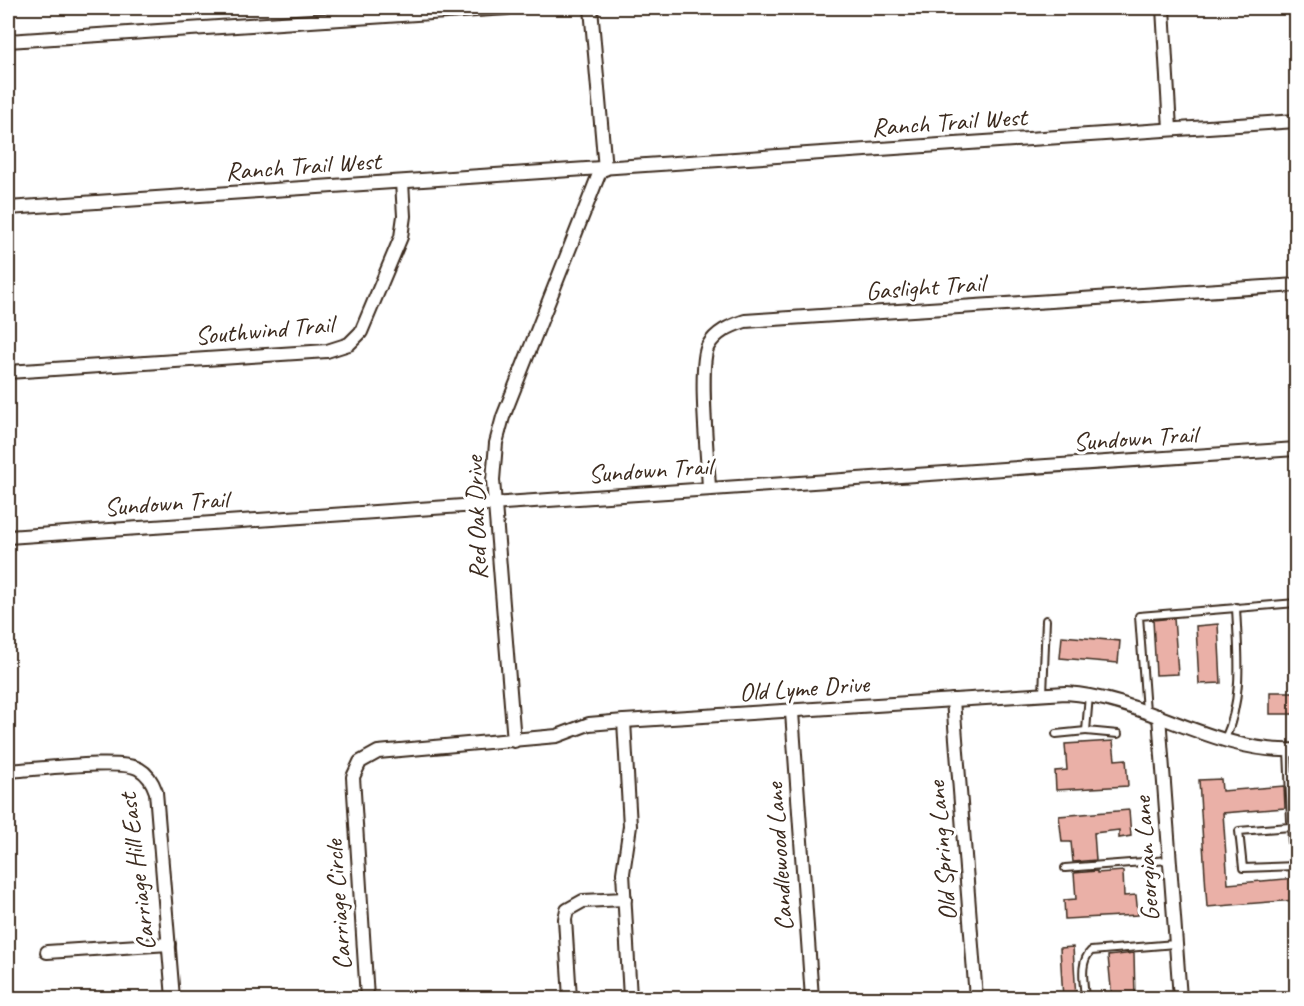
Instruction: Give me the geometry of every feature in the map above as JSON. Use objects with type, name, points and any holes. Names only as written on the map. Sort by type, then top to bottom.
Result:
[{"type":"street","points":[[8,41],[507,8]]},
{"type":"street","name":"Red Oak Drive","points":[[514,741],[494,504],[493,460],[503,417],[603,169],[591,8]]},
{"type":"street","points":[[1163,8],[1170,129]]},
{"type":"street","name":"Ranch Trail West","points":[[8,208],[1296,121]]},
{"type":"street","name":"Southwind Trail","points":[[8,372],[327,351],[349,344],[362,332],[401,237],[404,216],[402,182]]},
{"type":"street","name":"Gaslight Trail","points":[[710,488],[704,358],[713,338],[733,325],[745,321],[1296,285]]},
{"type":"street","name":"Sundown Trail","points":[[8,537],[1296,449]]},
{"type":"street","name":"Old Lyme Drive","points":[[354,809],[355,770],[360,762],[373,755],[557,736],[589,724],[1043,694],[1089,695],[1146,711],[1225,739],[1292,750]]},
{"type":"street","name":"Old Spring Lane","points":[[952,700],[976,999]]},
{"type":"street","name":"Candlewood Lane","points":[[792,712],[812,999]]},
{"type":"street","name":"Georgian Lane","points":[[1159,716],[1180,999]]},
{"type":"street","points":[[624,721],[630,826],[623,873],[630,999]]},
{"type":"street","name":"Carriage Hill East","points":[[8,771],[118,765],[139,769],[147,776],[156,792],[173,999]]},
{"type":"street","name":"Carriage Circle","points":[[354,809],[367,999]]},
{"type":"street","points":[[570,999],[567,910],[583,901],[625,899]]},
{"type":"street","points":[[47,952],[169,944]]},
{"type":"lane","points":[[1146,711],[1139,616],[1296,603]]},
{"type":"lane","points":[[1225,739],[1235,718],[1240,681],[1236,607]]},
{"type":"lane","points":[[1043,694],[1046,620]]},
{"type":"lane","points":[[1086,731],[1089,695]]},
{"type":"lane","points":[[1056,734],[1086,731],[1118,734]]},
{"type":"lane","points":[[1290,827],[1239,831],[1243,868],[1295,866],[1290,827],[1292,750]]},
{"type":"lane","points":[[1065,868],[1169,860]]},
{"type":"lane","points":[[1085,999],[1083,968],[1085,956],[1091,951],[1175,944]]},
{"type":"building","points":[[1174,618],[1178,674],[1156,675],[1153,620]]},
{"type":"building","points":[[1218,624],[1221,683],[1199,684],[1196,626]]},
{"type":"building","points":[[1062,636],[1120,641],[1118,663],[1060,658]]},
{"type":"building","points":[[1270,692],[1296,692],[1296,714],[1270,714]]},
{"type":"building","points":[[1113,741],[1115,760],[1126,759],[1128,786],[1056,790],[1055,771],[1067,770],[1065,744]]},
{"type":"building","points":[[1221,779],[1222,791],[1284,786],[1285,808],[1223,813],[1228,884],[1296,878],[1296,900],[1207,907],[1199,780]]},
{"type":"building","points":[[1129,810],[1131,836],[1119,838],[1119,830],[1094,833],[1096,860],[1073,862],[1071,842],[1062,842],[1059,816]]},
{"type":"building","points":[[1097,871],[1097,873],[1123,871],[1124,896],[1136,895],[1138,915],[1065,919],[1064,900],[1076,899],[1074,873]]},
{"type":"building","points":[[1073,947],[1076,999],[1063,999],[1060,948]]},
{"type":"building","points":[[1134,953],[1135,999],[1112,999],[1108,956]]}]
